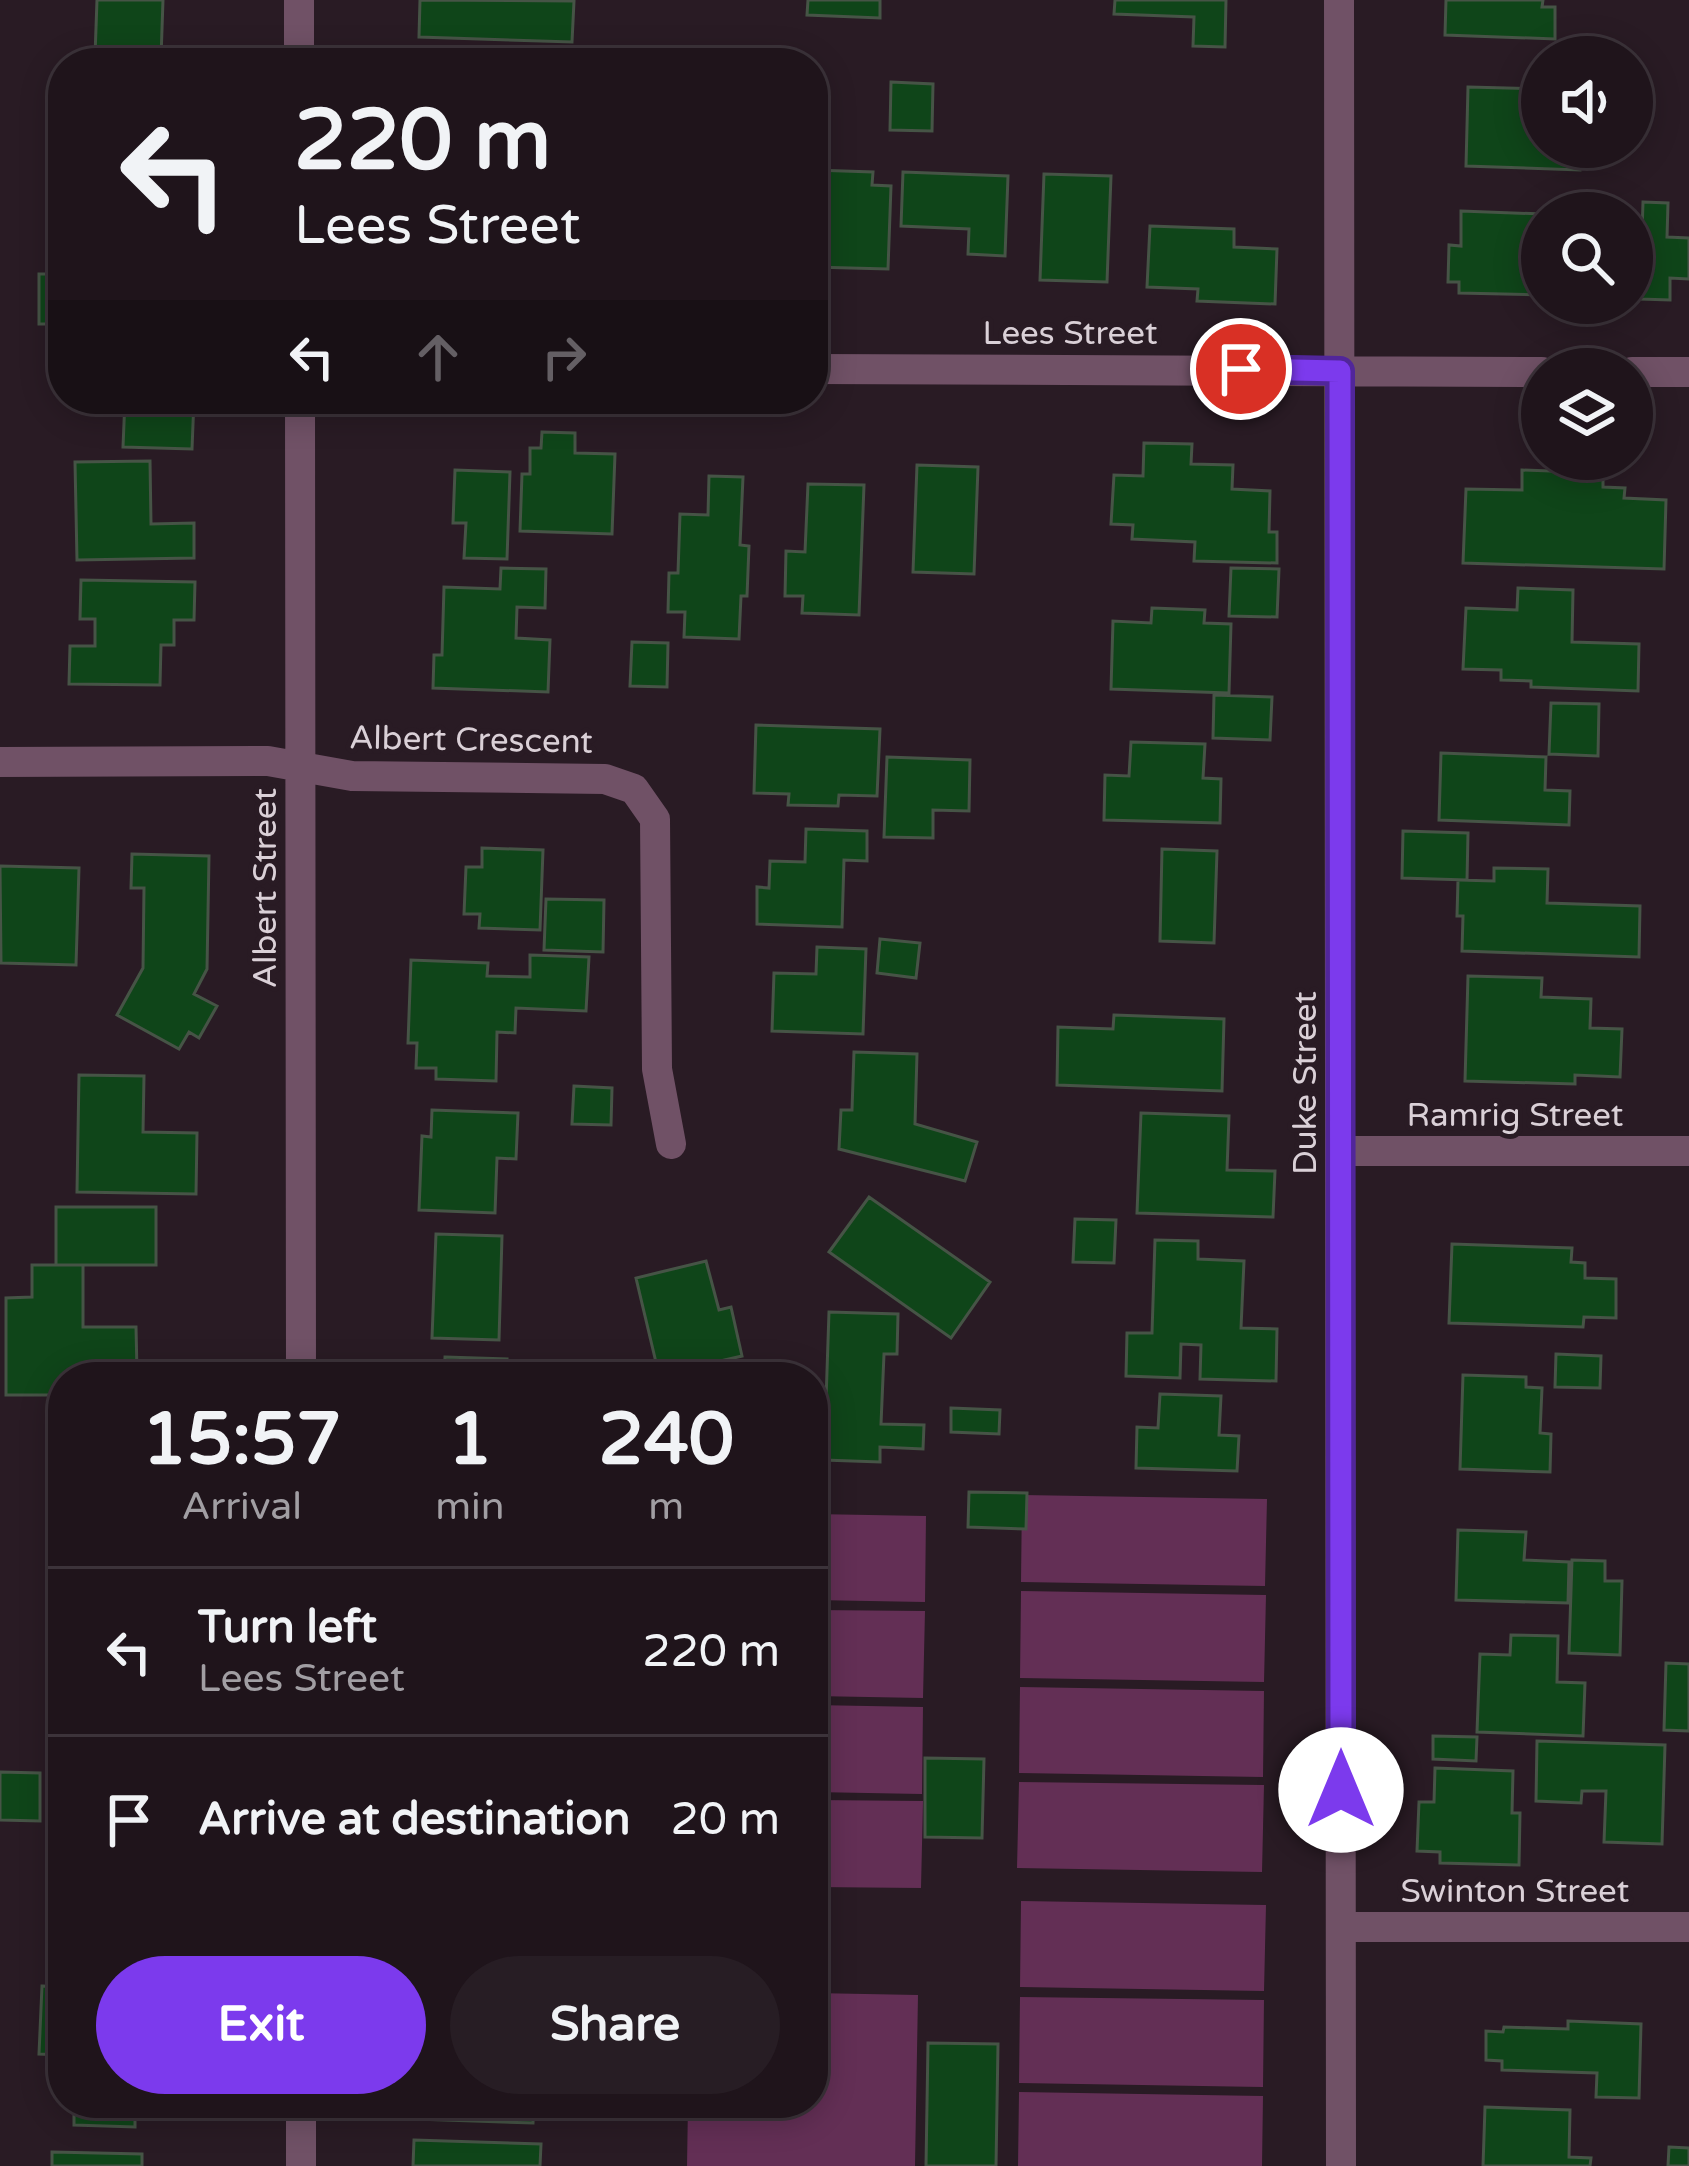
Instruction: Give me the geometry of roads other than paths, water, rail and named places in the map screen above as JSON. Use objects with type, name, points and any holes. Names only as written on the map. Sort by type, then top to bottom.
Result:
[{"type":"street","points":[[299,0],[299,48]]},
{"type":"street","name":"Duke Street","points":[[1340,0],[1341,2166]]},
{"type":"street","name":"Lees Street","points":[[828,369],[1521,372]]},
{"type":"street","points":[[1653,372],[1689,372]]},
{"type":"street","name":"Albert Street","points":[[300,414],[301,1362]]},
{"type":"street","points":[[0,762],[268,761],[301,768]]},
{"type":"street","name":"Albert Crescent","points":[[301,768],[352,776],[605,779],[634,789],[656,819],[657,1070],[671,1144]]},
{"type":"street","name":"Ramrig Street","points":[[1341,1151],[1689,1151]]},
{"type":"street","name":"Swinton Street","points":[[1341,1927],[1689,1927]]},
{"type":"street","points":[[301,2118],[301,2166]]}]
